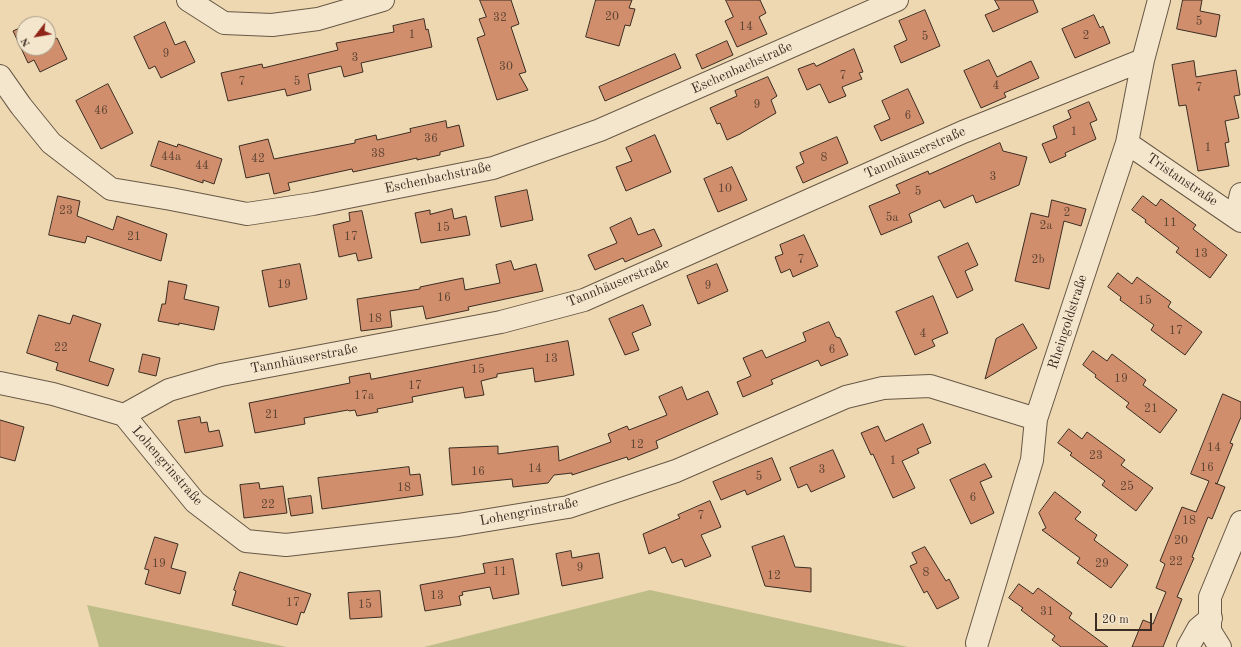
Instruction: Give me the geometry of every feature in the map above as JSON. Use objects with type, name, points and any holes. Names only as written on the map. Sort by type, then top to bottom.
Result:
[{"type":"street","points":[[188,0],[224,23],[272,25],[318,19],[383,0]]},
{"type":"street","name":"Eschenbachstraße","points":[[0,76],[21,106],[51,143],[111,189],[247,214],[313,204],[493,168],[600,130],[897,0]]},
{"type":"street","name":"Rheingoldstraße","points":[[977,643],[1032,460],[1036,419],[1127,143],[1143,60],[1159,0]]},
{"type":"street","name":"Tannhäuserstraße","points":[[124,415],[169,390],[221,375],[501,322],[584,300],[963,132],[1143,60]]},
{"type":"street","name":"Tristanstraße","points":[[1127,143],[1238,219],[1241,194]]},
{"type":"street","points":[[0,383],[53,394],[124,415]]},
{"type":"street","name":"Lohengrinstraße","points":[[124,415],[195,502],[246,541],[286,545],[458,525],[568,507],[676,471],[846,397],[883,388],[930,386],[1036,419]]},
{"type":"street","points":[[1220,647],[1210,631],[1210,597],[1241,522]]},
{"type":"street","points":[[1188,647],[1198,629],[1210,618]]},
{"type":"shaded area","points":[[650,590],[908,647],[424,647]]},
{"type":"shaded area","points":[[87,605],[287,647],[99,647]]},
{"type":"building","points":[[480,0],[511,0],[519,24],[511,27],[526,72],[519,74],[528,90],[497,100],[477,38],[485,35],[479,19],[486,17]]},
{"type":"building","points":[[596,0],[632,0],[629,8],[635,9],[630,26],[625,25],[619,46],[586,37]]},
{"type":"building","points":[[726,0],[760,0],[766,13],[759,17],[767,34],[737,47],[725,21],[733,17]]},
{"type":"building","points":[[995,0],[1033,0],[1038,12],[993,32],[985,15],[999,9]]},
{"type":"building","points":[[1183,0],[1202,0],[1200,11],[1220,15],[1216,37],[1177,29]]},
{"type":"building","points":[[925,10],[940,46],[901,63],[894,46],[907,40],[899,21]]},
{"type":"building","points":[[1094,15],[1100,28],[1103,26],[1110,43],[1075,58],[1062,29]]},
{"type":"building","points":[[424,19],[432,47],[361,63],[363,72],[344,77],[341,66],[308,74],[311,90],[287,96],[285,89],[228,101],[221,73],[262,64],[263,68],[338,50],[336,43],[394,32],[393,26]]},
{"type":"building","points":[[165,22],[175,45],[185,41],[195,62],[161,78],[155,66],[149,69],[134,37]]},
{"type":"building","points":[[16,30],[16,37],[13,31]]},
{"type":"building","points":[[57,38],[67,59],[40,72],[34,60],[28,63],[25,56],[56,56]]},
{"type":"building","points":[[727,41],[733,55],[702,69],[696,55]]},
{"type":"building","points":[[854,49],[863,72],[859,73],[862,79],[842,87],[846,96],[829,103],[820,84],[807,90],[798,69],[814,63],[816,66]]},
{"type":"building","points":[[675,54],[681,68],[605,101],[599,87]]},
{"type":"building","points":[[989,60],[997,77],[1031,61],[1039,78],[1004,93],[1006,97],[981,108],[964,71]]},
{"type":"building","points":[[1194,61],[1196,77],[1236,70],[1240,95],[1234,96],[1239,118],[1225,121],[1229,142],[1225,143],[1229,166],[1198,171],[1186,105],[1179,106],[1172,65]]},
{"type":"building","points":[[768,77],[777,96],[771,100],[776,113],[727,140],[720,123],[717,124],[710,108],[737,96],[735,91]]},
{"type":"building","points":[[108,84],[133,133],[101,149],[76,101]]},
{"type":"building","points":[[908,89],[924,123],[881,141],[874,126],[890,119],[882,101]]},
{"type":"building","points":[[1089,102],[1097,120],[1090,123],[1096,139],[1065,153],[1066,156],[1050,163],[1042,144],[1057,138],[1053,126],[1071,118],[1068,111]]},
{"type":"building","points":[[446,121],[447,128],[459,125],[464,146],[440,152],[440,155],[417,160],[417,158],[353,172],[352,169],[288,183],[290,190],[274,194],[269,173],[246,178],[239,146],[268,139],[274,159],[355,143],[355,140],[376,135],[377,140],[411,132],[410,129]]},
{"type":"building","points":[[655,135],[671,172],[626,191],[616,167],[632,161],[626,148]]},
{"type":"building","points":[[837,137],[848,163],[803,183],[796,167],[804,163],[800,153]]},
{"type":"building","points":[[159,141],[177,147],[178,144],[222,159],[214,184],[203,180],[203,183],[151,166]]},
{"type":"building","points":[[1000,143],[1003,151],[1027,157],[1019,185],[976,203],[973,195],[944,208],[940,200],[909,214],[912,222],[881,235],[869,206],[900,193],[896,185],[928,171],[929,174]]},
{"type":"building","points":[[732,167],[747,200],[718,212],[704,179]]},
{"type":"building","points":[[527,190],[533,220],[501,227],[495,197]]},
{"type":"building","points":[[58,196],[80,201],[77,216],[113,230],[117,216],[167,234],[161,261],[87,236],[85,243],[49,235]]},
{"type":"building","points":[[1143,196],[1156,206],[1161,199],[1196,225],[1193,229],[1227,255],[1210,278],[1176,252],[1179,248],[1132,210]]},
{"type":"building","points":[[1052,200],[1086,209],[1081,226],[1064,221],[1049,289],[1015,281],[1031,213],[1048,217]]},
{"type":"building","points":[[452,209],[454,219],[466,216],[470,235],[421,243],[415,213],[430,210],[430,214]]},
{"type":"building","points":[[362,211],[372,258],[358,261],[356,253],[339,257],[333,225],[350,221],[349,213]]},
{"type":"building","points":[[631,218],[638,235],[654,229],[662,246],[625,262],[623,258],[595,270],[588,255],[617,243],[610,228]]},
{"type":"building","points":[[804,235],[818,266],[793,277],[790,269],[781,273],[775,257],[783,254],[780,245]]},
{"type":"building","points":[[968,243],[978,265],[965,271],[973,290],[957,298],[938,257]]},
{"type":"building","points":[[511,261],[514,270],[536,264],[543,291],[468,307],[469,310],[426,319],[423,306],[390,311],[392,327],[361,331],[357,299],[420,289],[420,287],[463,278],[465,290],[500,283],[496,265]]},
{"type":"building","points":[[300,264],[307,299],[269,307],[262,271]]},
{"type":"building","points":[[717,264],[728,291],[698,304],[687,276]]},
{"type":"building","points":[[1118,273],[1132,284],[1137,277],[1171,302],[1168,307],[1202,332],[1185,355],[1151,330],[1154,325],[1120,300],[1121,297],[1108,287]]},
{"type":"building","points":[[169,281],[187,285],[184,299],[219,307],[214,330],[179,323],[179,325],[158,321],[162,304],[165,304]]},
{"type":"building","points":[[933,296],[948,333],[932,340],[935,346],[915,355],[896,312]]},
{"type":"building","points":[[643,305],[651,325],[632,333],[639,350],[625,355],[609,319]]},
{"type":"building","points":[[39,315],[70,324],[73,315],[101,324],[89,361],[114,369],[108,386],[56,370],[58,363],[27,353]]},
{"type":"building","points":[[829,322],[836,337],[840,338],[848,355],[821,366],[818,360],[771,380],[773,384],[743,397],[737,382],[751,376],[743,358],[762,350],[766,358],[806,341],[803,333]]},
{"type":"building","points":[[1023,324],[1037,348],[985,379],[996,339]]},
{"type":"building","points":[[568,341],[574,375],[535,382],[533,368],[497,374],[497,377],[481,381],[484,395],[465,398],[463,387],[412,397],[413,402],[377,409],[378,412],[357,416],[355,410],[348,410],[304,418],[305,424],[255,433],[249,403],[350,383],[349,377],[370,373],[371,379]]},
{"type":"building","points":[[1093,351],[1107,361],[1112,354],[1146,380],[1143,385],[1177,410],[1160,433],[1126,407],[1129,403],[1095,377],[1096,375],[1083,365]]},
{"type":"building","points":[[143,354],[160,358],[156,376],[139,372]]},
{"type":"building","points":[[682,387],[687,400],[708,391],[718,414],[656,441],[658,448],[628,460],[627,457],[572,475],[572,473],[554,475],[548,483],[513,487],[512,479],[452,485],[449,448],[498,446],[498,454],[558,446],[559,461],[611,442],[608,434],[627,426],[629,430],[667,415],[659,397]]},
{"type":"building","points":[[1223,394],[1241,402],[1241,417],[1230,443],[1233,444],[1217,484],[1225,487],[1212,519],[1208,517],[1192,557],[1194,558],[1177,597],[1182,599],[1163,647],[1132,647],[1143,620],[1153,624],[1166,592],[1156,588],[1165,564],[1160,561],[1182,507],[1196,512],[1209,481],[1191,474]]},
{"type":"building","points":[[200,417],[201,423],[207,422],[209,432],[219,430],[223,446],[185,453],[178,421]]},
{"type":"building","points":[[0,420],[24,427],[15,461],[0,457]]},
{"type":"building","points":[[923,424],[931,443],[917,449],[919,453],[902,461],[915,488],[893,498],[873,454],[871,455],[861,433],[878,426],[885,441]]},
{"type":"building","points":[[1069,429],[1082,439],[1087,432],[1125,460],[1121,465],[1153,488],[1136,511],[1102,485],[1105,481],[1070,455],[1072,453],[1058,443]]},
{"type":"building","points":[[833,450],[845,477],[811,492],[807,484],[798,488],[790,468]]},
{"type":"building","points":[[772,458],[781,480],[747,495],[745,490],[721,500],[713,482]]},
{"type":"building","points":[[985,464],[992,477],[980,482],[994,513],[971,524],[950,480]]},
{"type":"building","points":[[409,467],[410,475],[420,474],[423,495],[322,509],[318,478]]},
{"type":"building","points":[[259,483],[260,489],[283,486],[287,513],[244,518],[240,485]]},
{"type":"building","points":[[1055,492],[1081,512],[1075,519],[1097,535],[1094,540],[1128,565],[1111,588],[1077,563],[1080,558],[1042,530],[1046,528],[1039,513]]},
{"type":"building","points":[[311,496],[313,513],[291,516],[288,499]]},
{"type":"building","points":[[710,501],[721,527],[701,535],[711,556],[685,567],[682,559],[672,563],[665,547],[649,554],[643,534],[680,518],[678,515]]},
{"type":"building","points":[[784,536],[795,567],[811,568],[811,592],[765,586],[752,547]]},
{"type":"building","points":[[155,537],[178,544],[171,568],[186,572],[180,594],[145,584],[149,570],[145,569]]},
{"type":"building","points":[[925,547],[946,581],[949,579],[959,598],[937,609],[927,591],[924,593],[910,566],[917,563],[912,553]]},
{"type":"building","points":[[571,551],[572,558],[599,553],[603,578],[562,586],[556,554]]},
{"type":"building","points":[[513,559],[519,594],[493,599],[490,587],[462,592],[463,595],[459,596],[461,605],[425,611],[420,585],[485,573],[483,564]]},
{"type":"building","points":[[240,572],[311,594],[304,613],[301,612],[297,625],[232,605],[236,591],[234,590]]},
{"type":"building","points":[[1019,584],[1033,594],[1038,588],[1072,613],[1069,618],[1108,647],[1061,647],[1052,640],[1055,636],[1021,610],[1023,608],[1009,598]]},
{"type":"building","points":[[380,591],[382,617],[350,619],[348,593]]}]
